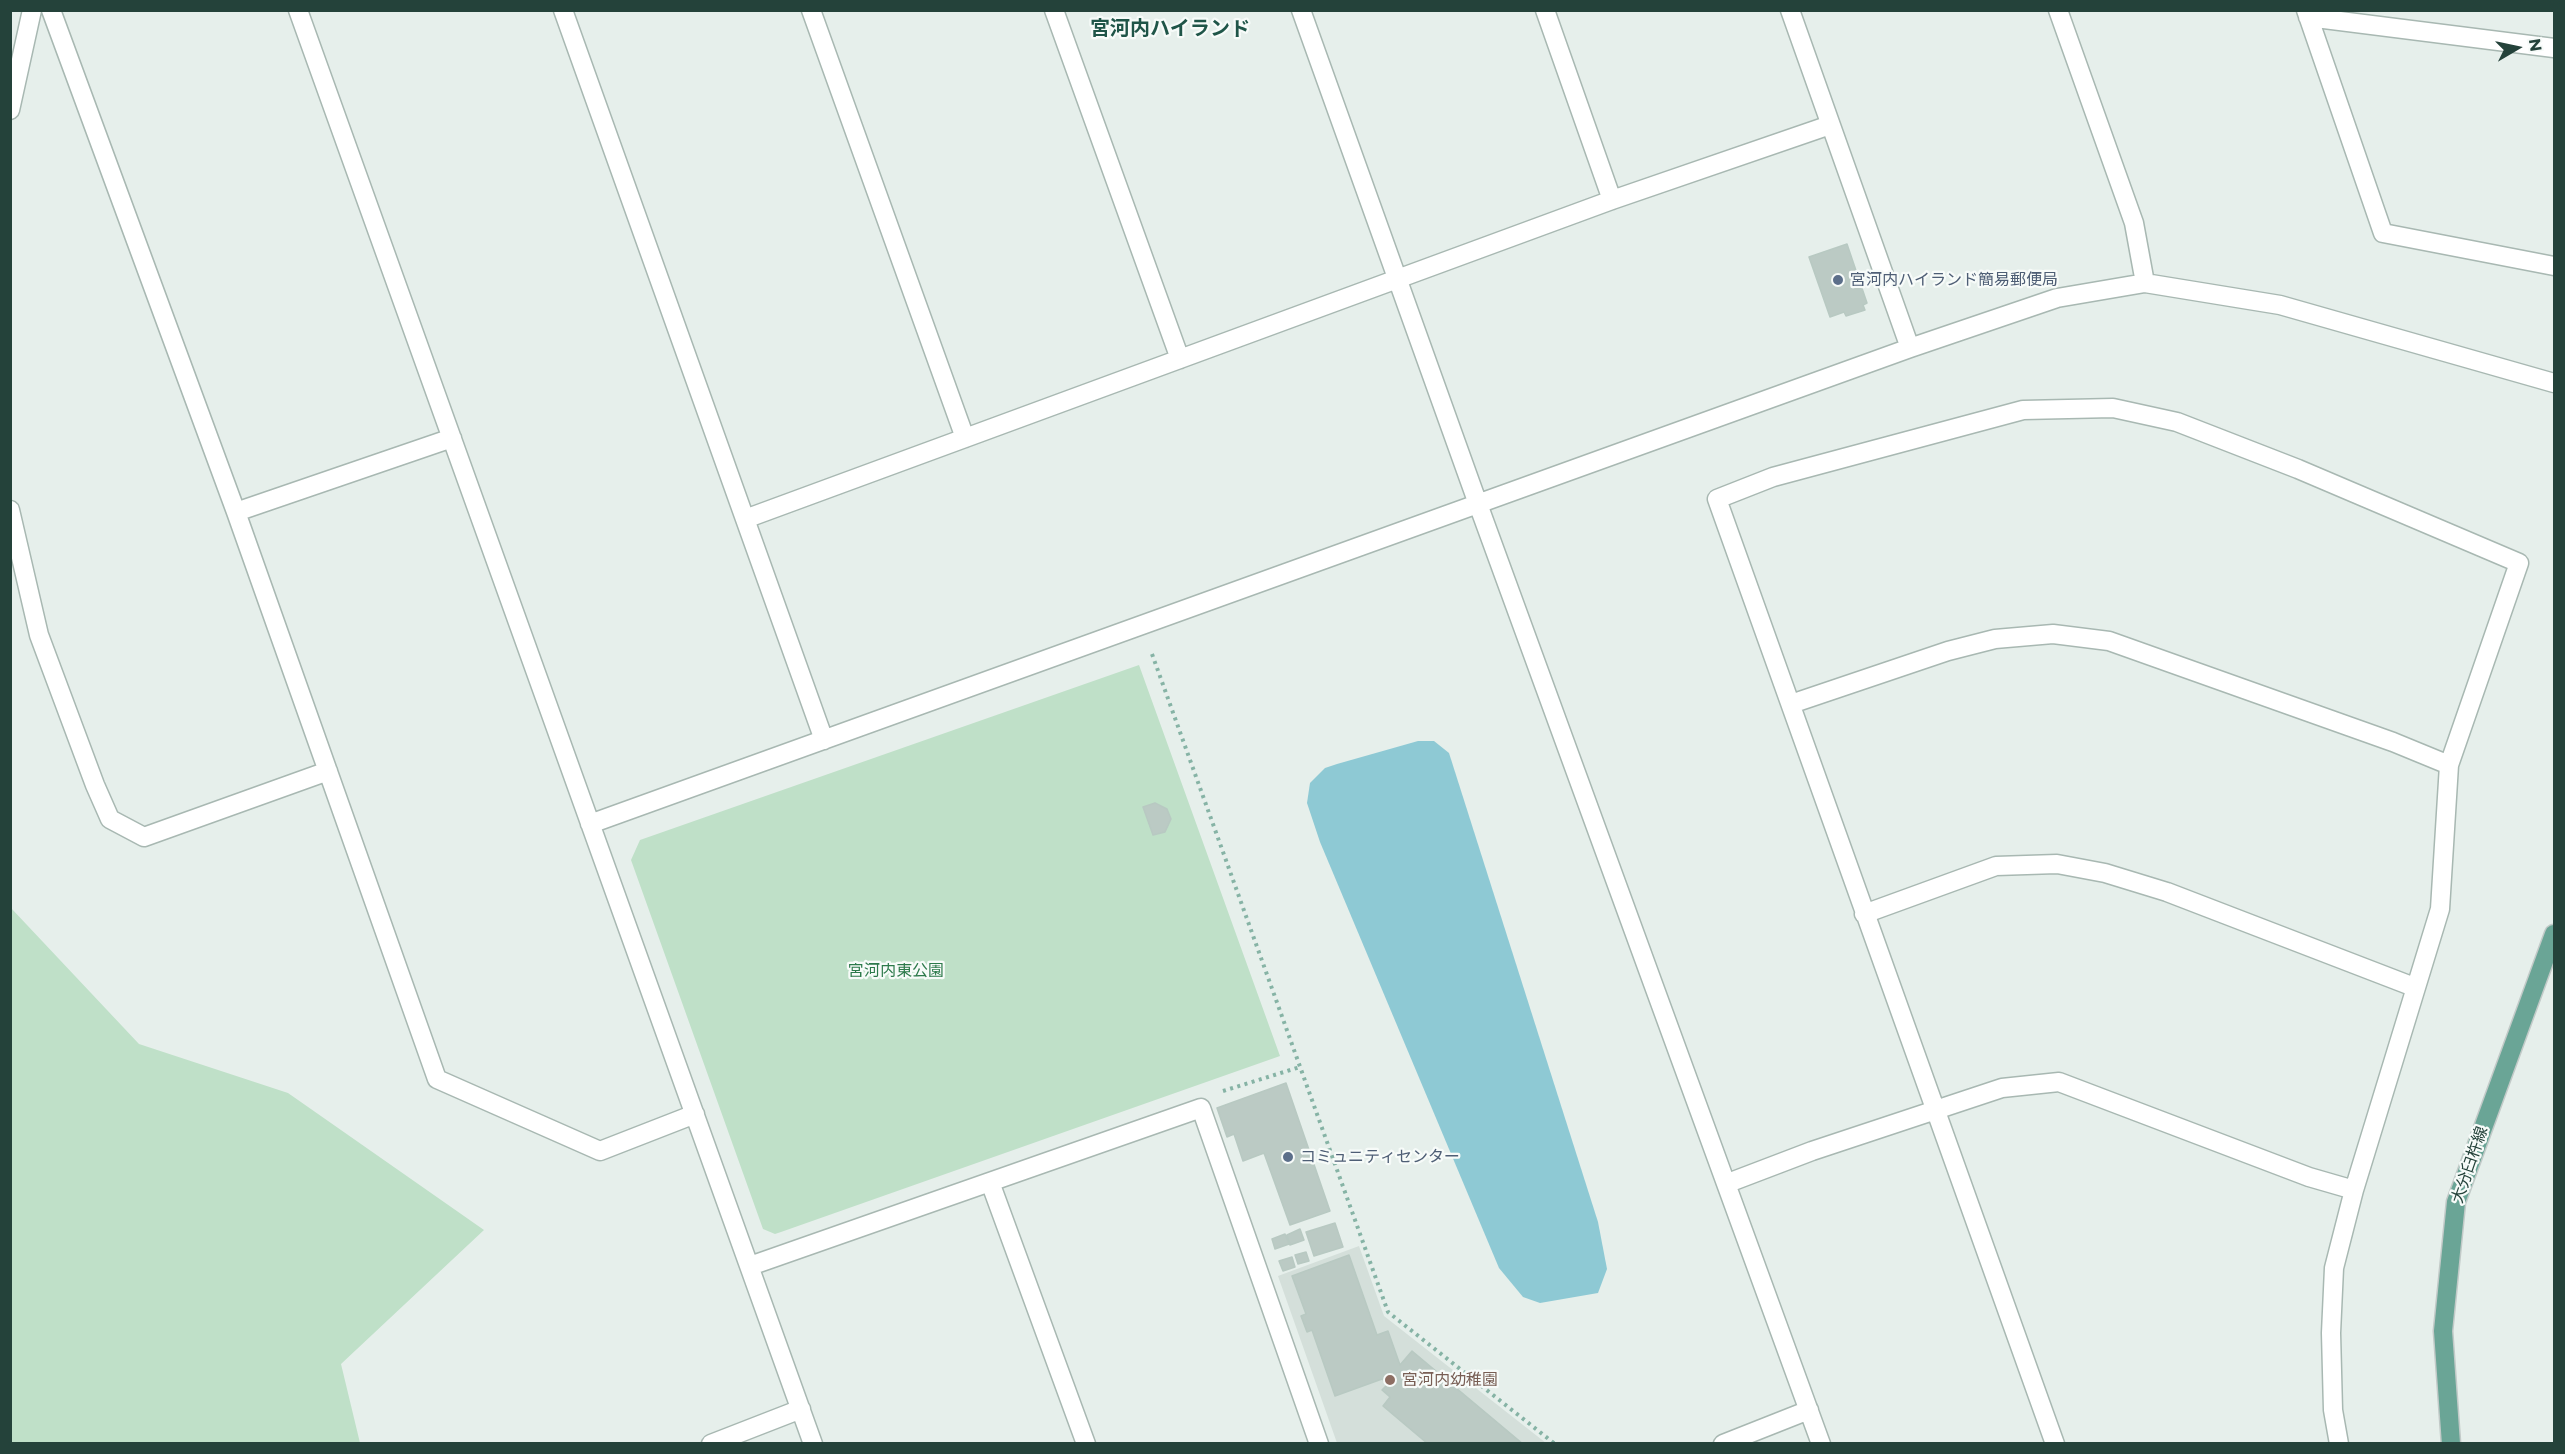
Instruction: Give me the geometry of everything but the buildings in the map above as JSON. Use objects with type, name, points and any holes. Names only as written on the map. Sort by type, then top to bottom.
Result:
[{"type":"main road","name":"大分臼杵線","points":[[2451,1443],[2443,1331],[2456,1202],[2554,934]]},
{"type":"street","points":[[10,110],[32,10]]},
{"type":"street","points":[[51,10],[236,512],[437,1079],[600,1151],[695,1114]]},
{"type":"street","points":[[298,10],[813,1443]]},
{"type":"street","points":[[563,10],[824,740]]},
{"type":"street","points":[[811,10],[965,438]]},
{"type":"street","points":[[1054,10],[1180,360]]},
{"type":"street","points":[[1301,10],[1478,504],[1728,1183],[1821,1443]]},
{"type":"street","points":[[1545,10],[1612,200]]},
{"type":"street","points":[[1790,10],[1910,348]]},
{"type":"street","points":[[2058,10],[2134,223],[2145,283]]},
{"type":"street","points":[[2554,48],[2307,14],[2383,233],[2554,266]]},
{"type":"street","points":[[745,519],[1612,200],[1830,125]]},
{"type":"street","points":[[590,824],[1910,348],[2057,298],[2145,283],[2280,305],[2554,383]]},
{"type":"street","points":[[2055,1443],[1717,499],[1773,477],[2024,410],[2113,408],[2177,422],[2298,469],[2519,563],[2449,765],[2440,909],[2414,987],[2354,1190],[2334,1268],[2331,1333],[2332,1410],[2339,1443]]},
{"type":"street","points":[[236,512],[452,438]]},
{"type":"street","points":[[10,510],[39,635],[110,819],[144,837],[328,771]]},
{"type":"street","points":[[1791,704],[1948,651],[1995,639],[2053,634],[2109,641],[2393,742],[2449,765]]},
{"type":"street","points":[[1864,914],[1996,866],[2057,864],[2105,873],[2167,892],[2414,987]]},
{"type":"street","points":[[1728,1183],[2002,1088],[2059,1082],[2309,1177],[2354,1190]]},
{"type":"street","points":[[750,1266],[1201,1108],[1319,1443]]},
{"type":"street","points":[[990,1182],[1086,1443]]},
{"type":"street","points":[[711,1443],[801,1408]]},
{"type":"street","points":[[1723,1443],[1809,1410]]},
{"type":"path","points":[[1141,625],[1388,1312],[1555,1443]]},
{"type":"path","points":[[1201,1108],[1214,1094],[1300,1067]]},
{"type":"shaded area","name":"宮河内幼稚園","points":[[1359,1246],[1384,1316],[1546,1443],[1337,1443],[1278,1276]]},
{"type":"green space","name":"宮河内東公園","points":[[1139,665],[1280,1056],[781,1232],[775,1234],[763,1229],[631,860],[640,840]]},
{"type":"green space","points":[[11,908],[139,1044],[288,1093],[484,1230],[341,1364],[360,1443],[11,1443]]},
{"type":"water","points":[[1418,741],[1434,741],[1449,753],[1598,1222],[1607,1269],[1598,1293],[1540,1303],[1523,1297],[1499,1268],[1320,842],[1307,803],[1310,783],[1325,768]]},
{"type":"place","name":"宮河内ハイランド簡易郵便局","points":[[1838,280]]},
{"type":"place","name":"コミュニティセンター","points":[[1288,1157]]},
{"type":"place","name":"宮河内幼稚園","points":[[1390,1380]]},
{"type":"district","name":"宮河内ハイランド","points":[[1170,29]]}]
